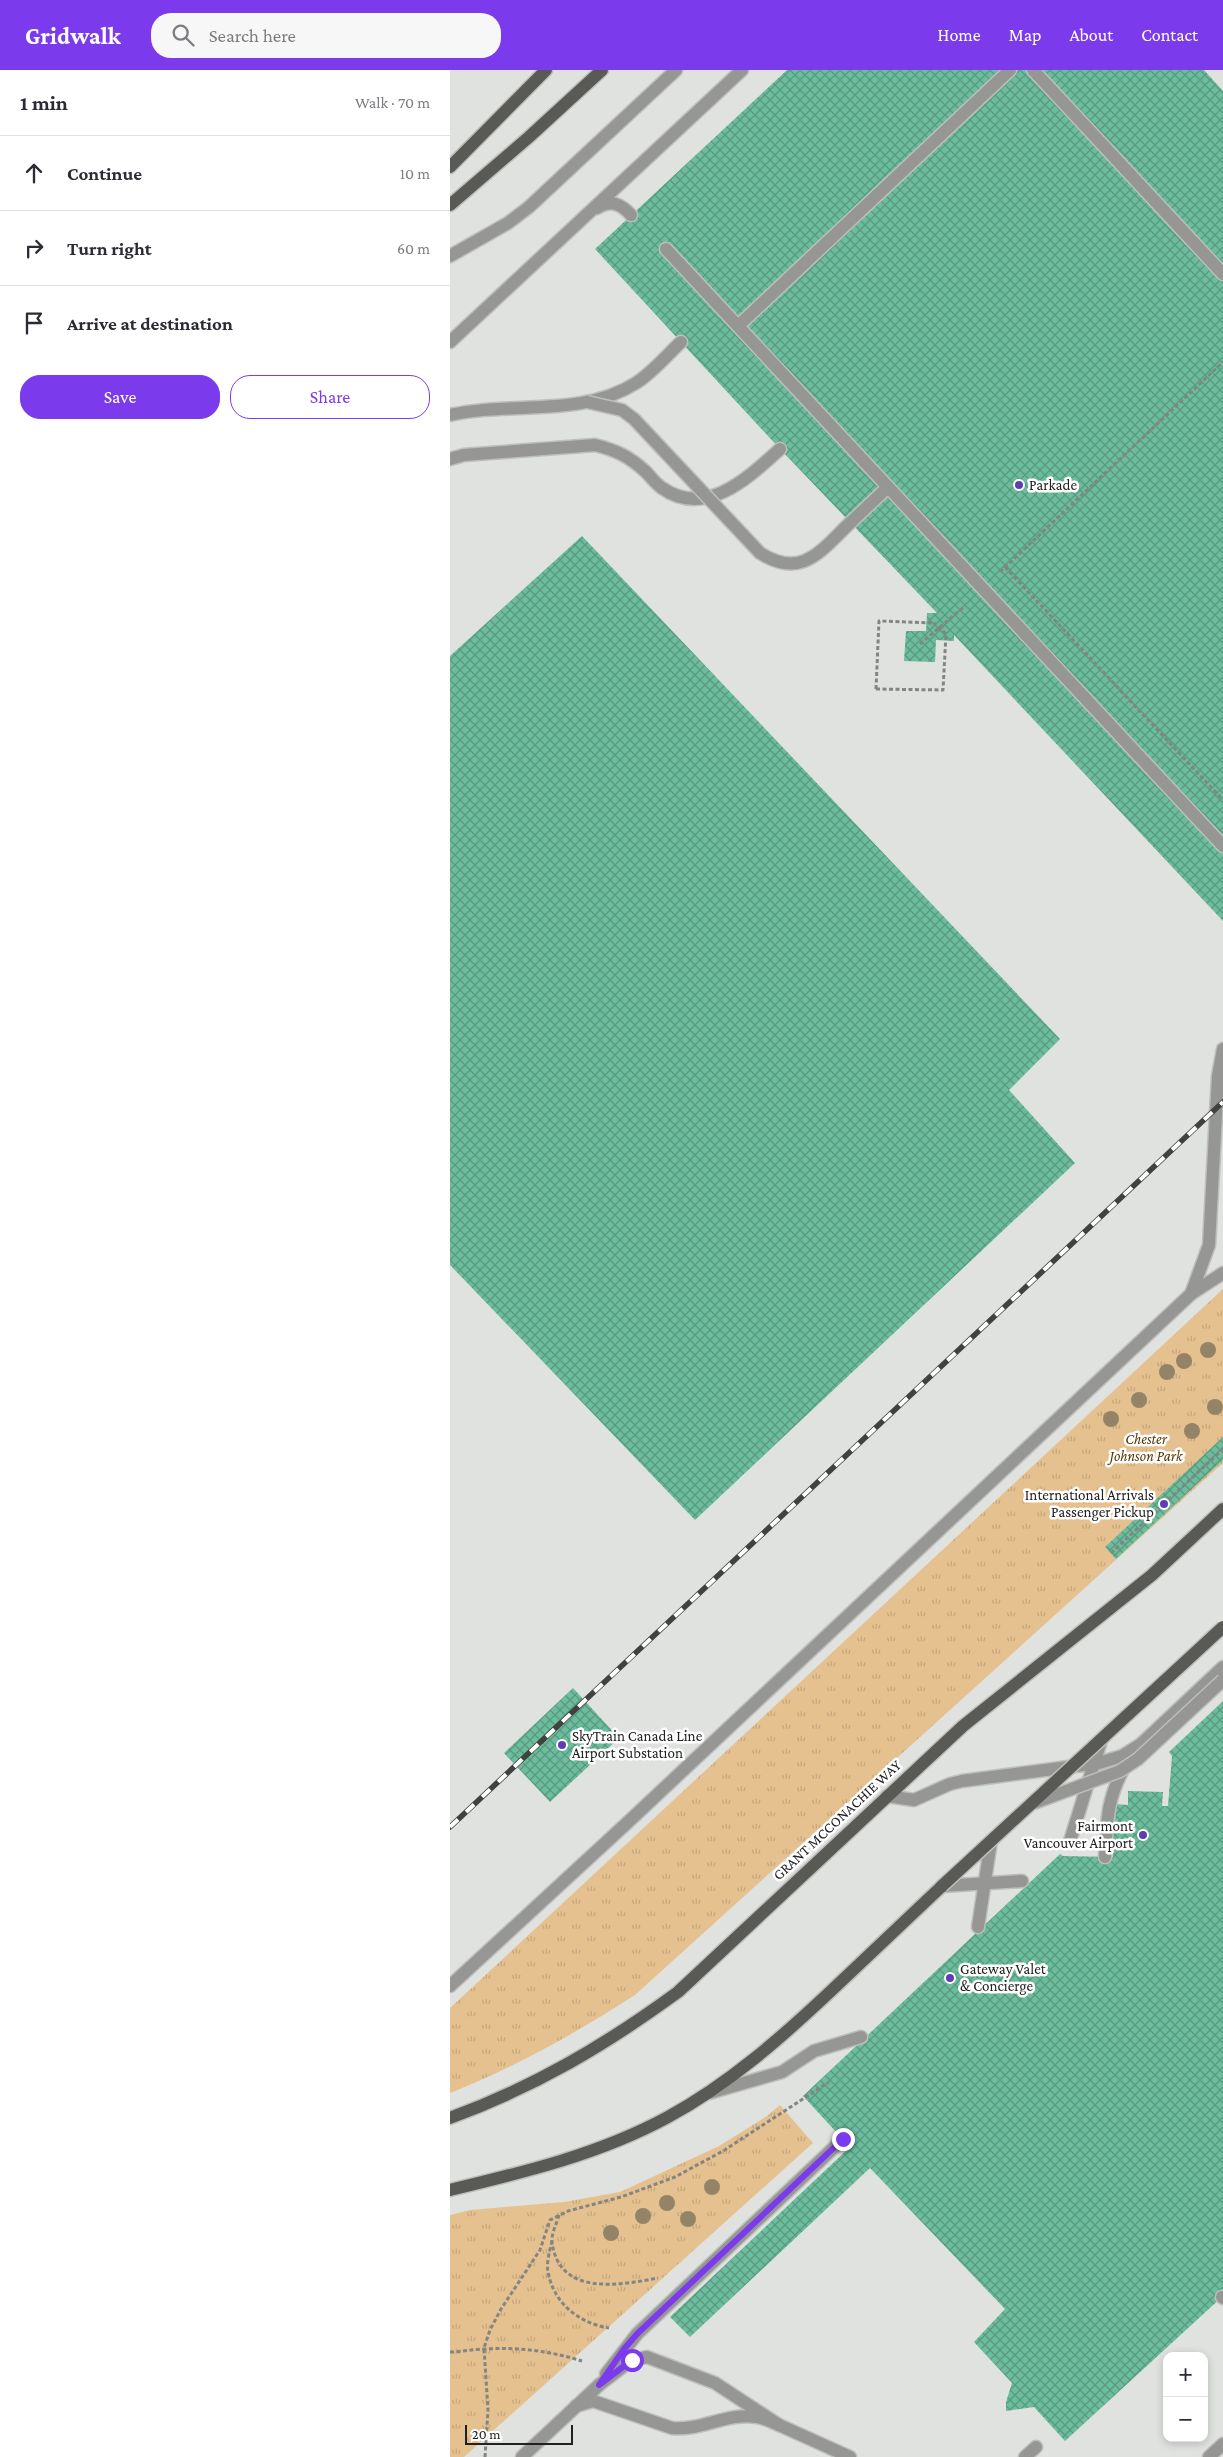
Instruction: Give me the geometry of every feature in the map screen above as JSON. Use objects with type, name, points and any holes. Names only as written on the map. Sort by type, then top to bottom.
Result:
[{"type":"main road","points":[[450,167],[546,70]]},
{"type":"main road","points":[[450,205],[529,137],[602,70]]},
{"type":"main road","name":"GRANT MCCONACHIE WAY","points":[[450,2118],[499,2100],[586,2055],[632,2026],[678,1992],[962,1726],[1152,1575],[1223,1508]]},
{"type":"main road","points":[[450,2190],[539,2168],[587,2153],[669,2117],[706,2094],[777,2041],[1223,1627]]},
{"type":"street","points":[[450,256],[508,223],[529,207],[676,70]]},
{"type":"street","points":[[450,342],[742,70]]},
{"type":"street","points":[[738,326],[1010,70]]},
{"type":"street","points":[[1033,70],[1223,274]]},
{"type":"street","points":[[591,211],[602,204],[617,204],[631,215]]},
{"type":"street","points":[[666,249],[1223,846]]},
{"type":"street","points":[[450,415],[587,402],[618,392],[638,382],[681,342]]},
{"type":"street","points":[[587,402],[622,410],[634,418],[760,553],[785,565],[800,563],[813,557],[888,486]]},
{"type":"street","points":[[450,460],[464,455],[595,445],[615,450],[629,457],[662,488],[680,497],[700,498],[722,494],[740,484],[780,449]]},
{"type":"street","points":[[1191,1294],[1209,1244],[1218,1076],[1223,1049]]},
{"type":"street","points":[[450,1986],[627,1823],[1191,1294],[1223,1273]]},
{"type":"street","points":[[887,1796],[914,1800],[950,1784],[962,1781],[1100,1763],[1122,1756],[1141,1744],[1223,1667]]},
{"type":"street","points":[[1030,1805],[1120,1771],[1138,1759],[1223,1680]]},
{"type":"street","points":[[1070,1841],[1101,1741]]},
{"type":"street","points":[[1105,1857],[1107,1808],[1115,1783],[1141,1744]]},
{"type":"street","points":[[978,1927],[991,1841]]},
{"type":"street","points":[[942,1886],[984,1885],[1022,1881]]},
{"type":"street","points":[[706,2094],[782,2072],[814,2051],[861,2037]]},
{"type":"street","points":[[599,2385],[624,2349],[688,2285],[843,2139]]},
{"type":"street","points":[[522,2457],[599,2385],[632,2360],[647,2357],[715,2383],[779,2425]]},
{"type":"street","points":[[576,2406],[593,2401],[672,2428],[694,2428],[742,2416],[758,2417],[850,2457]]},
{"type":"street","points":[[1208,2457],[1223,2444]]},
{"type":"street","points":[[1025,2457],[1036,2447]]},
{"type":"path","points":[[920,644],[943,627],[1223,362]]},
{"type":"path","points":[[1005,567],[1223,800]]},
{"type":"path","points":[[879,621],[934,622],[946,634],[943,690],[876,688],[879,621]]},
{"type":"path","points":[[1111,1553],[1223,1449]]},
{"type":"path","points":[[486,2457],[488,2410],[484,2348],[490,2330],[501,2309],[540,2250],[550,2220],[675,2177],[723,2151],[829,2082]]},
{"type":"path","points":[[560,2215],[552,2240],[547,2270],[556,2295],[576,2317],[595,2326],[618,2329]]},
{"type":"path","points":[[552,2240],[563,2268],[577,2278],[595,2285],[620,2285],[677,2274],[688,2285]]},
{"type":"path","points":[[450,2352],[463,2352],[484,2348],[530,2349],[555,2353],[582,2362]]},
{"type":"green space","name":"Chester Johnson Park","points":[[1223,1289],[1223,1463],[635,1995],[545,2048],[498,2072],[450,2093],[450,2008]]},
{"type":"green space","points":[[780,2105],[813,2143],[464,2457],[450,2457],[450,2215],[470,2210],[564,2202],[620,2192],[719,2146],[767,2116]]},
{"type":"building","name":"Parkade","points":[[787,70],[1204,70],[1223,91],[1223,921],[954,635],[954,641],[936,640],[935,662],[904,661],[906,631],[926,631],[927,613],[937,613],[780,449],[595,249]]},
{"type":"building","points":[[582,536],[1060,1039],[1009,1090],[1075,1163],[695,1520],[450,1265],[450,656]]},
{"type":"building","name":"International Arrivals Passenger Pickup","points":[[1223,1437],[1223,1460],[1116,1559],[1105,1547]]},
{"type":"building","name":"SkyTrain Canada Line Airport Substation","points":[[573,1688],[619,1738],[550,1802],[504,1753]]},
{"type":"building","points":[[1223,1701],[1223,2296],[1065,2441],[1034,2407],[1006,2411],[1006,2402],[1012,2383],[974,2342],[1005,2309],[870,2168],[690,2337],[670,2317],[850,2147],[803,2096],[1060,1854],[1063,1856],[1113,1857],[1113,1851],[1100,1850],[1101,1817],[1114,1818],[1114,1804],[1128,1805],[1128,1791],[1163,1792],[1162,1806],[1168,1806],[1172,1756],[1169,1752]]},
{"type":"railway","points":[[450,1827],[1223,1102]]},
{"type":"place","name":"Parkade","points":[[1019,485]]},
{"type":"place","name":"International Arrivals Passenger Pickup","points":[[1164,1504]]},
{"type":"place","name":"SkyTrain Canada Line Airport Substation","points":[[562,1745]]},
{"type":"place","name":"Fairmont Vancouver Airport","points":[[1143,1835]]},
{"type":"place","name":"Gateway Valet & Concierge","points":[[950,1978]]},
{"type":"route","points":[[632,2360],[599,2385],[637,2334],[843,2139]]}]
